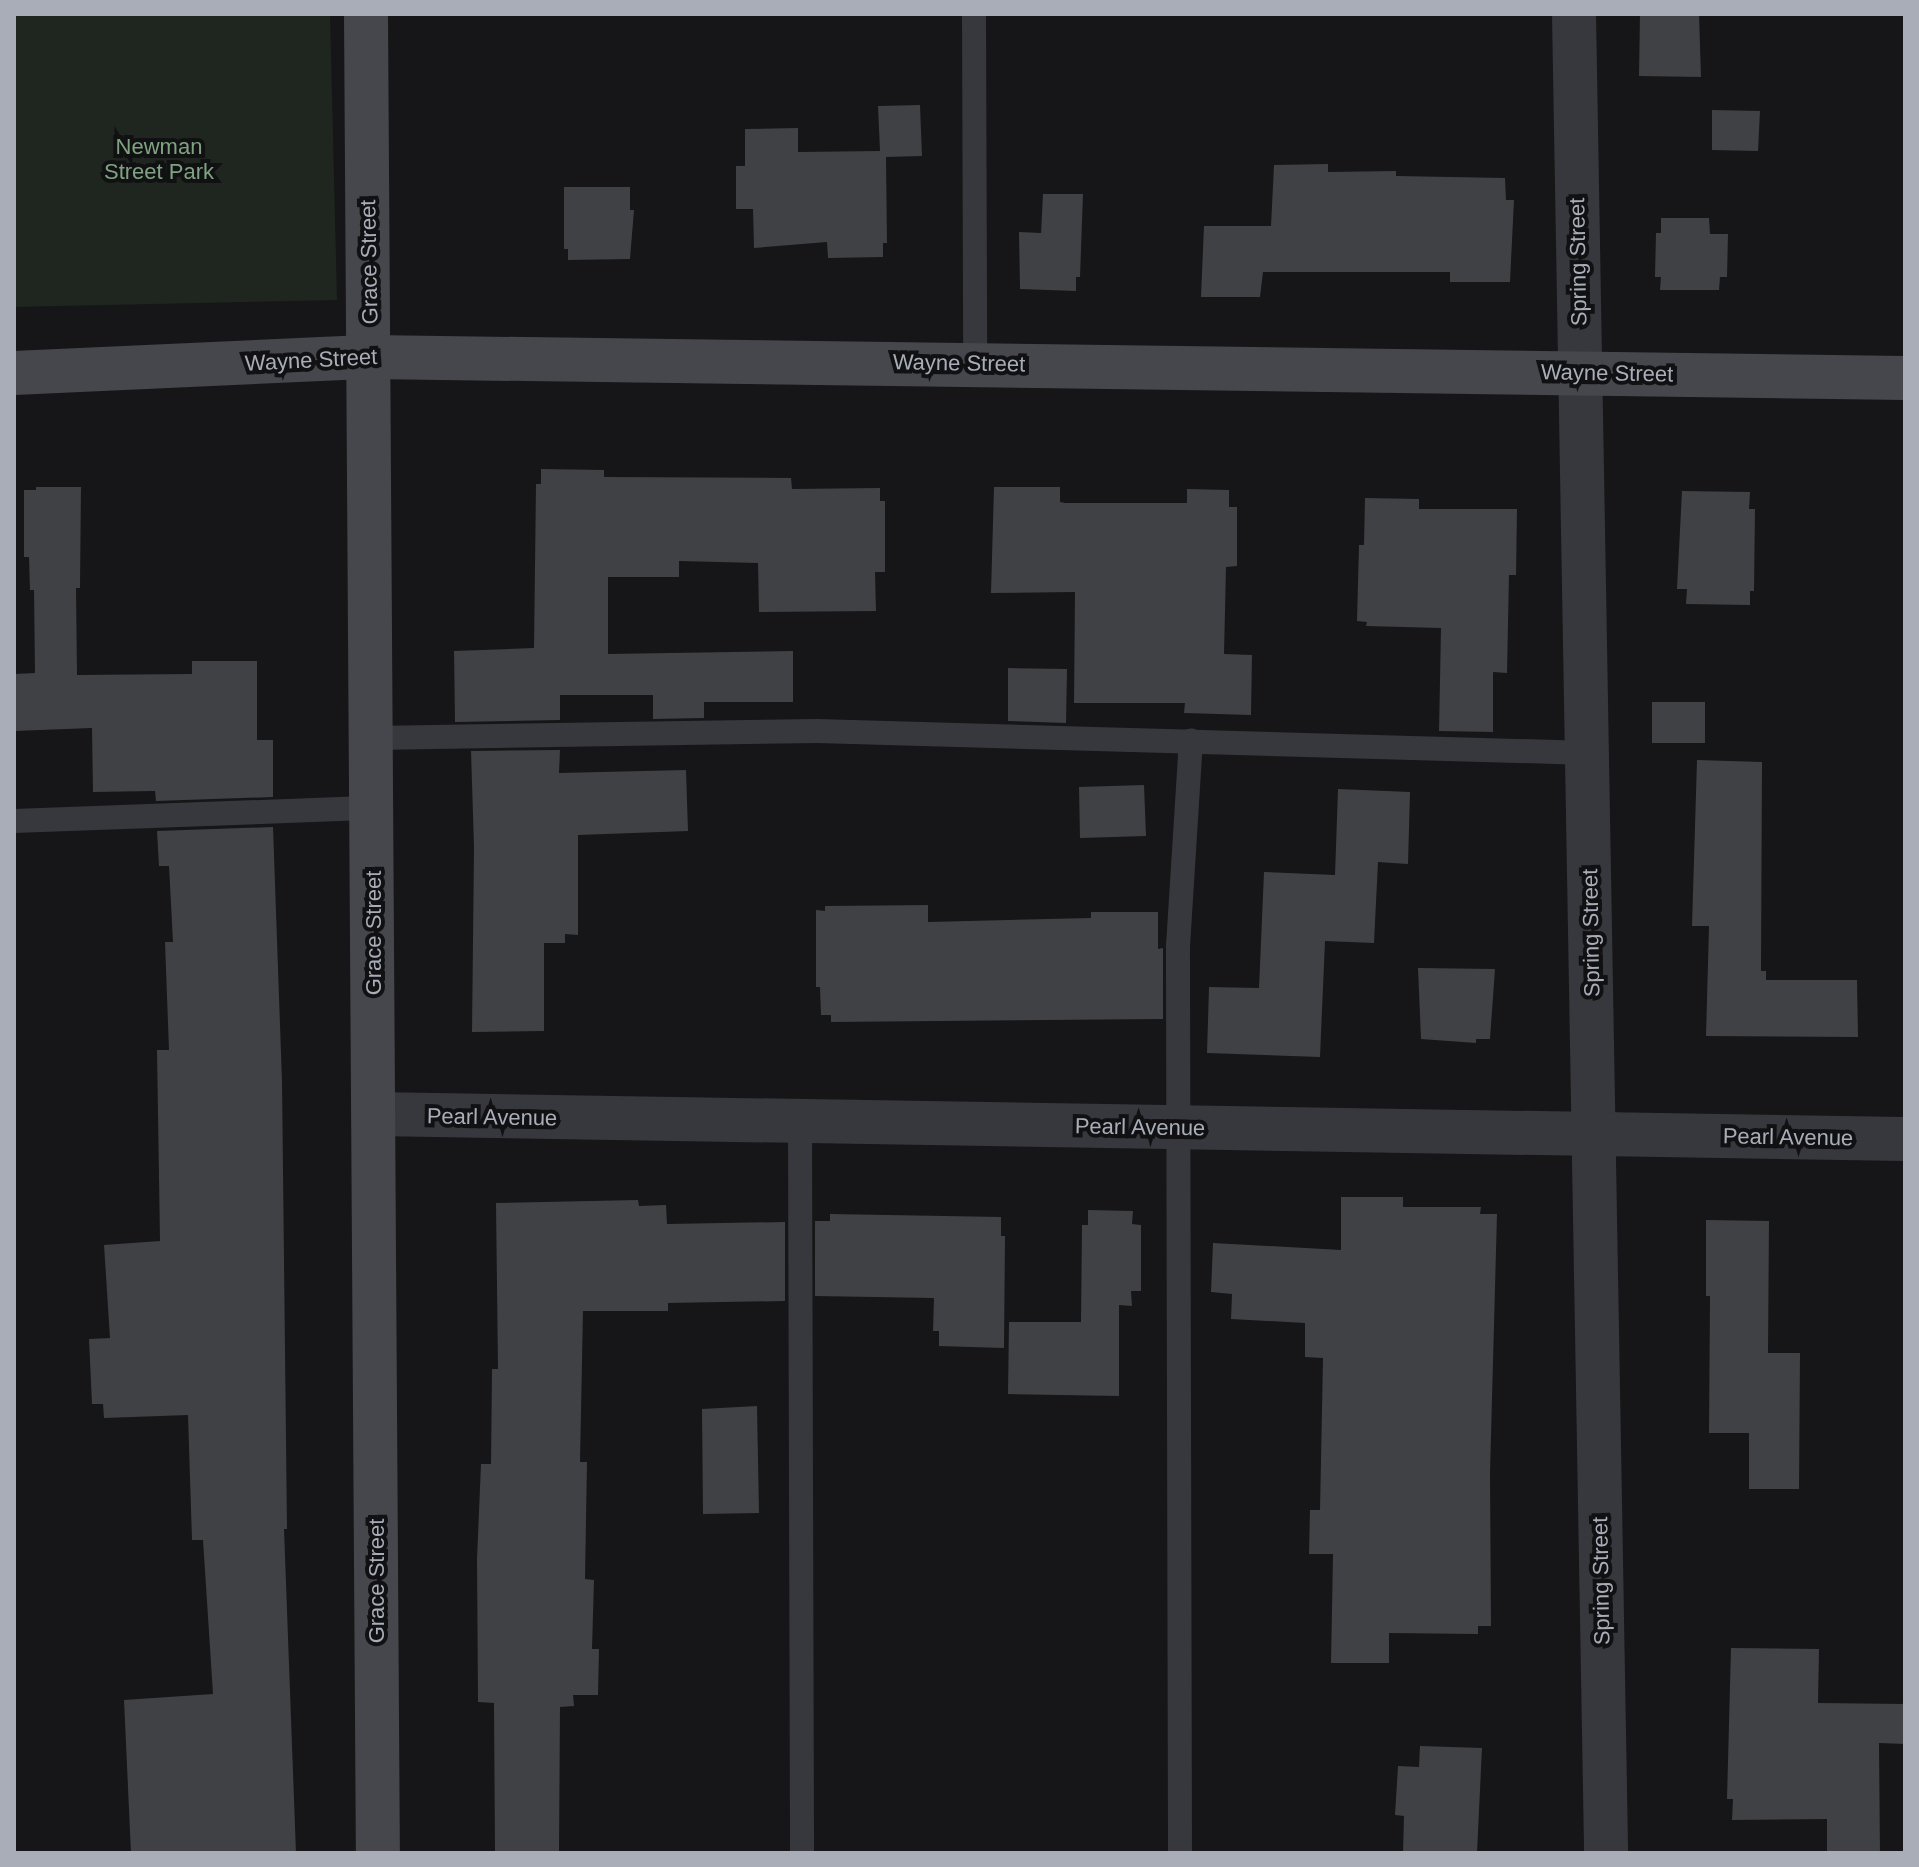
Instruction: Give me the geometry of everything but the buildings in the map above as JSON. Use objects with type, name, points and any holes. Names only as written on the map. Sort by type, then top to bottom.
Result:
[{"type":"main road","name":"Grace Street","points":[[366,14],[371,357],[378,1853]]},
{"type":"main road","name":"Wayne Street","points":[[14,373],[371,357],[1905,378]]},
{"type":"street","name":"Spring Street","points":[[1574,14],[1606,1853]]},
{"type":"street","name":"Pearl Avenue","points":[[375,1114],[1905,1139]]},
{"type":"lane","points":[[974,14],[975,363]]},
{"type":"lane","points":[[372,738],[817,731],[1588,753]]},
{"type":"lane","points":[[1180,1853],[1176,1128],[1178,946],[1191,740]]},
{"type":"lane","points":[[14,821],[373,808]]},
{"type":"lane","points":[[800,1123],[802,1853]]},
{"type":"green space","name":"Newman Street Park","points":[[14,14],[330,14],[337,300],[14,307]]}]
